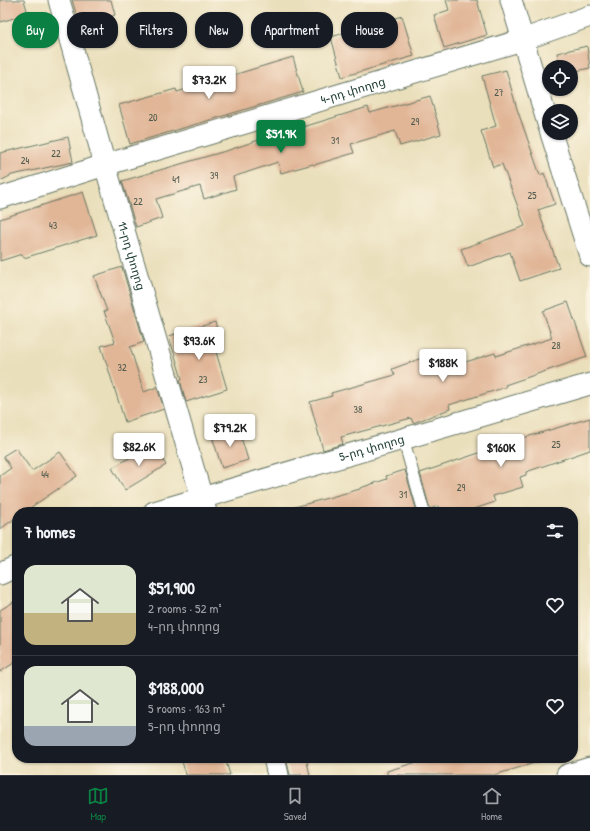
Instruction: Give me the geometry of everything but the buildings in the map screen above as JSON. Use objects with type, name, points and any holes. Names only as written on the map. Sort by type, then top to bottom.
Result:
[{"type":"street","name":"11-րդ փողոց","points":[[59,0],[105,165],[204,504]]},
{"type":"street","points":[[511,0],[542,104]]},
{"type":"street","name":"4-րդ փողոց","points":[[0,198],[522,40],[590,16]]},
{"type":"street","points":[[553,140],[590,256]]},
{"type":"street","name":"5-րդ փողոց","points":[[185,507],[204,504],[402,438],[590,384]]},
{"type":"street","points":[[0,574],[12,568]]},
{"type":"street","points":[[275,763],[278,775]]},
{"type":"street","points":[[567,775],[590,768]]},
{"type":"lane","points":[[402,438],[423,507]]}]
